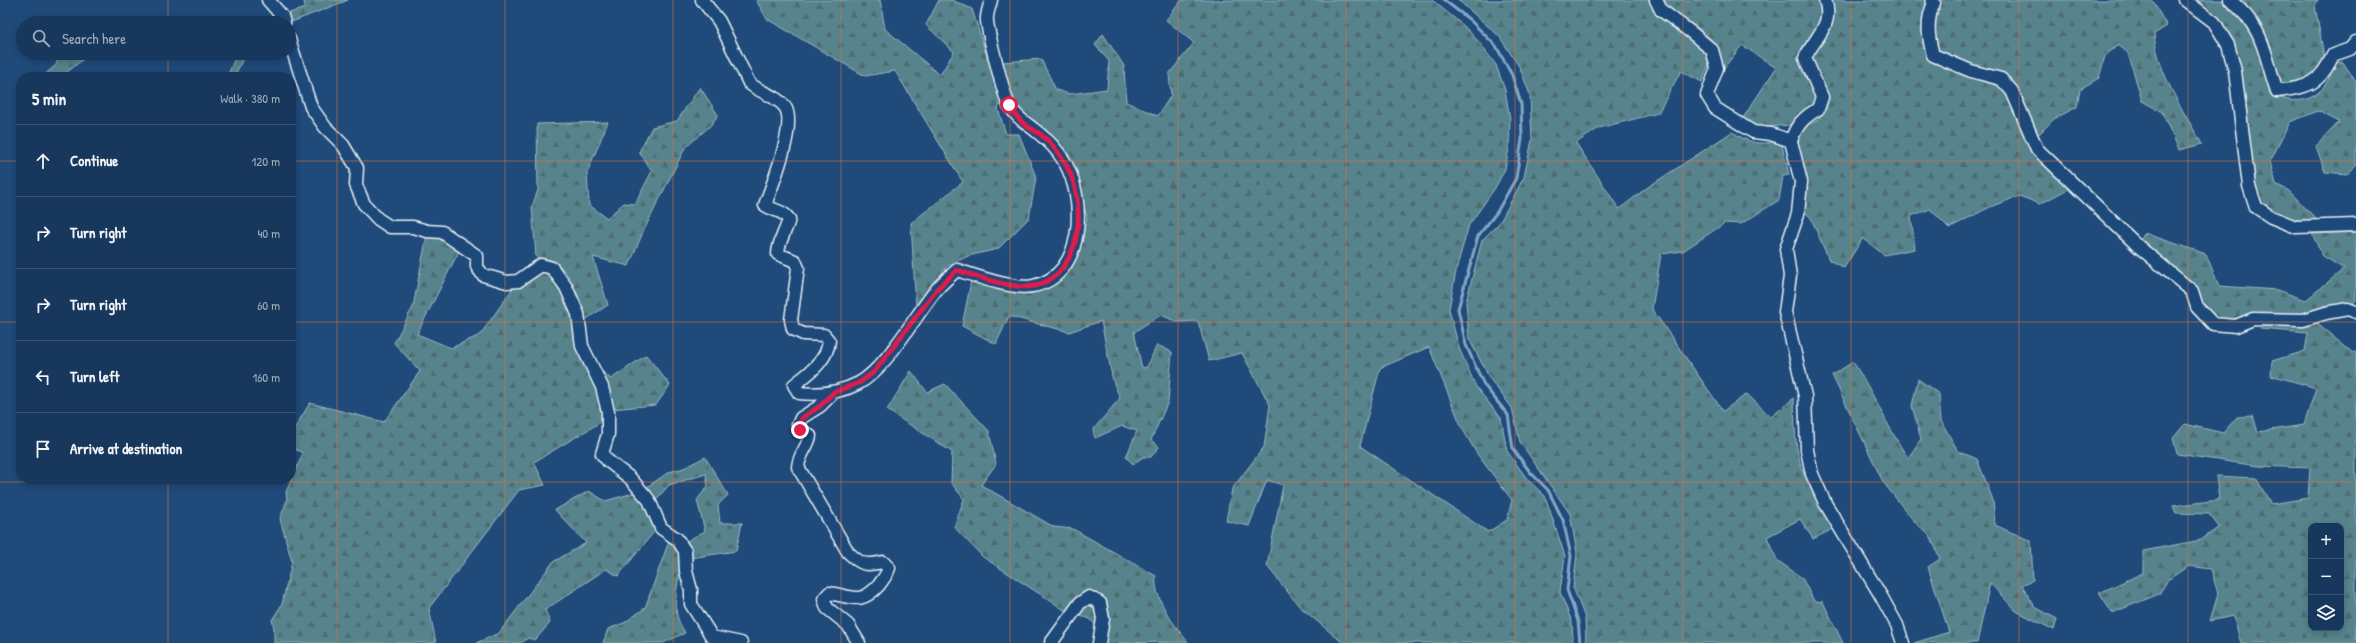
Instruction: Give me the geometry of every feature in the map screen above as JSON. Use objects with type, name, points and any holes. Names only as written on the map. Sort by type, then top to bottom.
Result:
[{"type":"street","points":[[268,0],[282,16]]},
{"type":"street","points":[[702,0],[720,21],[749,83],[758,91],[778,100],[786,108],[787,118],[782,161],[765,204],[770,208],[784,213],[789,219],[786,231],[778,247],[778,254],[795,261],[798,268],[790,320],[793,329],[803,334],[824,335],[829,341],[828,348],[821,362],[794,385],[799,392],[815,395],[834,392],[859,383],[874,372],[937,289],[957,270],[992,281],[1033,286],[1055,277],[1072,255],[1078,229],[1077,195],[1064,161],[1042,136],[1023,123],[1009,105],[987,20],[991,0]]},
{"type":"street","points":[[1656,0],[1661,10],[1692,32],[1712,50],[1717,68],[1708,96],[1715,108],[1753,132],[1771,134],[1791,141]]},
{"type":"street","points":[[1826,0],[1829,12],[1823,32],[1811,46],[1805,58],[1822,97],[1818,109],[1806,116],[1795,128],[1791,141],[1801,182],[1798,214],[1786,249],[1790,276],[1785,312],[1805,396],[1807,450],[1812,474],[1825,503],[1887,608],[1903,643]]},
{"type":"street","points":[[1932,0],[1934,3],[1928,15],[1929,40],[1933,55],[1971,72],[2001,79],[2012,91],[2037,148],[2138,246],[2192,291],[2197,307],[2213,324],[2236,326],[2253,319],[2303,320],[2326,313],[2348,310],[2356,312]]},
{"type":"street","points":[[2185,0],[2214,22],[2228,45],[2235,71],[2249,186],[2256,208],[2271,217],[2296,227],[2356,225]]},
{"type":"street","points":[[2230,0],[2245,12],[2256,26],[2277,91],[2305,88],[2318,78],[2328,66],[2333,55],[2350,49],[2356,42]]},
{"type":"street","points":[[296,60],[311,107],[324,127],[348,152],[357,168],[356,186],[362,198],[378,219],[390,227],[413,227],[427,231],[442,232],[477,256],[477,267],[483,275],[507,282],[518,281],[541,265],[552,268],[561,280],[578,314],[582,346],[602,387],[608,412],[608,434],[602,454],[608,461],[630,478],[649,500],[661,528],[678,539],[686,551],[686,571],[691,590],[691,604],[712,637],[739,641],[741,643]]},
{"type":"street","points":[[834,392],[820,406],[802,418],[798,425],[800,430],[810,436],[809,442],[799,458],[798,466],[848,552],[858,563],[870,565],[883,562],[889,568],[887,576],[869,596],[859,598],[829,593],[824,599],[827,608],[848,625],[859,643]]},
{"type":"street","points":[[1051,643],[1080,603],[1088,597],[1100,604],[1102,619],[1099,643]]},
{"type":"green space","points":[[348,0],[296,20],[296,16],[287,16],[286,14],[305,8],[304,1]]},
{"type":"green space","points":[[756,0],[880,0],[885,29],[940,75],[954,52],[926,25],[939,0],[952,0],[972,9],[1001,101],[998,109],[1006,134],[1019,134],[1036,177],[1029,218],[998,249],[968,256],[947,266],[916,308],[911,223],[963,182],[895,71],[865,76],[767,19]]},
{"type":"green space","points":[[1182,0],[1432,0],[1464,26],[1478,41],[1496,65],[1505,90],[1510,119],[1509,148],[1505,169],[1495,188],[1469,225],[1457,266],[1449,309],[1459,348],[1476,387],[1501,418],[1507,451],[1528,480],[1545,496],[1565,556],[1560,592],[1572,622],[1573,643],[1343,643],[1299,606],[1267,566],[1283,485],[1267,480],[1249,526],[1226,521],[1232,489],[1264,447],[1270,405],[1242,353],[1209,361],[1198,321],[1177,322],[1161,315],[1134,332],[1142,368],[1147,367],[1157,345],[1172,352],[1168,402],[1151,440],[1159,447],[1151,457],[1143,457],[1133,464],[1126,457],[1137,431],[1122,426],[1095,438],[1093,430],[1120,398],[1113,381],[1101,321],[1069,332],[1009,316],[996,344],[962,326],[972,276],[1034,291],[1060,280],[1078,252],[1087,218],[1080,187],[1066,151],[1042,127],[1024,117],[1012,101],[1003,62],[1041,59],[1056,90],[1070,94],[1107,89],[1109,61],[1095,45],[1103,34],[1124,66],[1126,102],[1158,116],[1171,95],[1169,74],[1194,43],[1166,20]],"holes":[[[1429,347],[1462,428],[1477,454],[1512,500],[1507,520],[1488,532],[1360,446],[1380,368]]]},
{"type":"green space","points":[[1458,0],[1651,0],[1706,52],[1709,64],[1702,82],[1681,71],[1658,113],[1599,128],[1576,143],[1619,209],[1648,187],[1732,132],[1751,142],[1772,142],[1782,145],[1789,175],[1783,176],[1779,200],[1741,224],[1725,223],[1683,251],[1661,254],[1652,309],[1723,411],[1747,394],[1771,417],[1794,398],[1798,456],[1804,474],[1833,529],[1813,539],[1800,519],[1767,537],[1777,560],[1802,578],[1814,601],[1823,602],[1843,643],[1586,643],[1585,618],[1573,587],[1577,553],[1570,514],[1520,442],[1512,408],[1490,379],[1469,339],[1466,302],[1482,240],[1500,222],[1524,177],[1532,140],[1530,95],[1520,68],[1499,36]]},
{"type":"green space","points":[[1664,0],[1821,0],[1822,12],[1820,24],[1808,44],[1818,97],[1814,105],[1790,125],[1756,128],[1743,118],[1776,68],[1742,45],[1723,69],[1715,45],[1710,38],[1697,27],[1675,13]]},
{"type":"green space","points":[[1831,0],[1928,0],[1923,14],[1922,26],[1923,39],[1928,53],[1936,62],[1947,68],[1987,78],[1999,83],[2008,91],[2019,112],[2026,136],[2033,150],[2068,189],[2040,204],[2019,196],[1990,207],[1949,228],[1930,209],[1911,216],[1915,249],[1884,255],[1863,238],[1844,268],[1829,260],[1811,218],[1804,211],[1805,180],[1798,143],[1801,131],[1821,116],[1826,108],[1827,100],[1824,85],[1810,57],[1826,34],[1834,13]]},
{"type":"green space","points":[[1938,0],[2152,0],[2167,26],[2154,34],[2156,49],[2172,91],[2202,144],[2179,150],[2162,112],[2142,101],[2128,53],[2118,45],[2105,56],[2099,78],[2080,89],[2077,107],[2054,119],[2038,135],[2016,86],[2004,74],[1974,67],[1941,53],[1936,43],[1933,26]]},
{"type":"green space","points":[[2194,0],[2223,0],[2239,15],[2253,32],[2270,94],[2293,100],[2302,100],[2311,97],[2319,92],[2325,85],[2331,75],[2335,63],[2343,62],[2356,82],[2356,166],[2347,174],[2325,172],[2316,146],[2339,122],[2318,111],[2290,122],[2270,162],[2276,184],[2289,191],[2321,224],[2298,225],[2259,206],[2253,184],[2246,110],[2231,41]]},
{"type":"green space","points":[[2239,0],[2318,0],[2315,5],[2324,57],[2315,72],[2304,84],[2281,85],[2266,40],[2256,20]]},
{"type":"green space","points":[[58,60],[82,60],[67,72],[48,72],[56,65]]},
{"type":"green space","points":[[234,60],[242,60],[236,72],[229,72]]},
{"type":"green space","points":[[700,87],[718,115],[710,126],[685,148],[643,232],[629,266],[593,257],[608,305],[585,320],[575,288],[566,273],[555,262],[536,257],[532,207],[538,190],[537,124],[608,122],[587,173],[589,205],[607,218],[624,203],[635,204],[652,171],[639,152],[652,127],[677,121]]},
{"type":"green space","points":[[2356,232],[2356,300],[2353,304],[2325,307],[2302,315],[2235,322],[2216,319],[2202,307],[2194,283],[2139,242],[2144,233],[2206,254],[2219,286],[2277,290],[2306,300],[2344,269],[2323,256],[2312,234]]},
{"type":"green space","points":[[427,235],[440,235],[460,249],[417,334],[451,348],[480,335],[513,288],[543,271],[548,272],[567,301],[582,335],[599,394],[601,422],[534,462],[545,485],[519,490],[429,608],[436,643],[274,643],[274,628],[272,620],[282,604],[292,562],[280,519],[287,500],[286,492],[289,484],[296,484],[296,469],[303,453],[296,450],[296,426],[310,403],[384,422],[420,371],[394,343],[413,307]]},
{"type":"green space","points":[[2315,322],[2353,353],[2356,350],[2356,643],[2241,643],[2233,616],[2210,621],[2218,594],[2211,569],[2188,566],[2168,580],[2159,594],[2112,613],[2099,593],[2143,573],[2143,551],[2201,540],[2219,527],[2209,514],[2176,513],[2173,506],[2219,500],[2216,476],[2256,478],[2271,504],[2308,498],[2310,468],[2258,466],[2177,454],[2173,438],[2185,424],[2223,433],[2237,417],[2253,416],[2258,432],[2304,425],[2316,388],[2271,375],[2272,361],[2305,351],[2308,333],[2260,329],[2262,325]]},
{"type":"green space","points":[[646,355],[670,385],[656,405],[611,409],[596,366],[611,379]]},
{"type":"green space","points":[[1853,362],[1908,458],[1921,439],[1912,406],[1918,379],[1939,394],[1941,421],[1958,451],[1977,459],[1993,500],[1995,525],[2031,541],[2033,580],[2022,585],[2035,607],[2057,619],[2054,630],[2016,611],[1990,583],[1977,643],[1914,643],[1949,632],[1928,567],[1940,559],[1931,537],[1913,520],[1883,482],[1832,375]]},
{"type":"green space","points":[[911,371],[927,392],[945,384],[989,431],[996,464],[981,485],[1054,527],[1073,529],[1156,576],[1156,584],[1161,602],[1177,628],[1188,642],[1104,643],[1103,604],[1081,597],[1066,611],[983,557],[954,527],[964,499],[951,483],[952,452],[887,410]]},
{"type":"green space","points":[[705,457],[728,495],[718,505],[720,523],[742,523],[736,551],[690,558],[685,542],[705,531],[697,500],[708,486],[706,474],[669,485],[654,502],[644,489],[669,472],[684,468]]},
{"type":"green space","points":[[589,491],[605,501],[637,492],[646,502],[658,527],[618,576],[606,569],[545,610],[550,623],[535,640],[528,638],[521,643],[476,643],[499,633],[553,562],[586,543],[555,510]]},
{"type":"green space","points":[[670,538],[682,551],[681,567],[676,591],[676,607],[678,620],[685,633],[663,643],[603,643],[608,629],[624,623],[645,608]]},
{"type":"green space","points":[[1088,599],[1098,605],[1098,628],[1090,619],[1075,613]]},
{"type":"waterway","points":[[1444,0],[1470,20],[1496,46],[1512,75],[1521,104],[1522,139],[1516,178],[1497,212],[1478,236],[1458,309],[1466,345],[1484,385],[1508,415],[1513,449],[1530,472],[1548,490],[1563,520],[1571,556],[1567,590],[1578,621],[1580,643]]},
{"type":"route","points":[[800,430],[798,425],[802,418],[820,406],[834,392],[859,383],[874,372],[937,289],[957,270],[992,281],[1033,286],[1055,277],[1072,255],[1078,229],[1077,195],[1064,161],[1042,136],[1023,123],[1009,105]]}]
